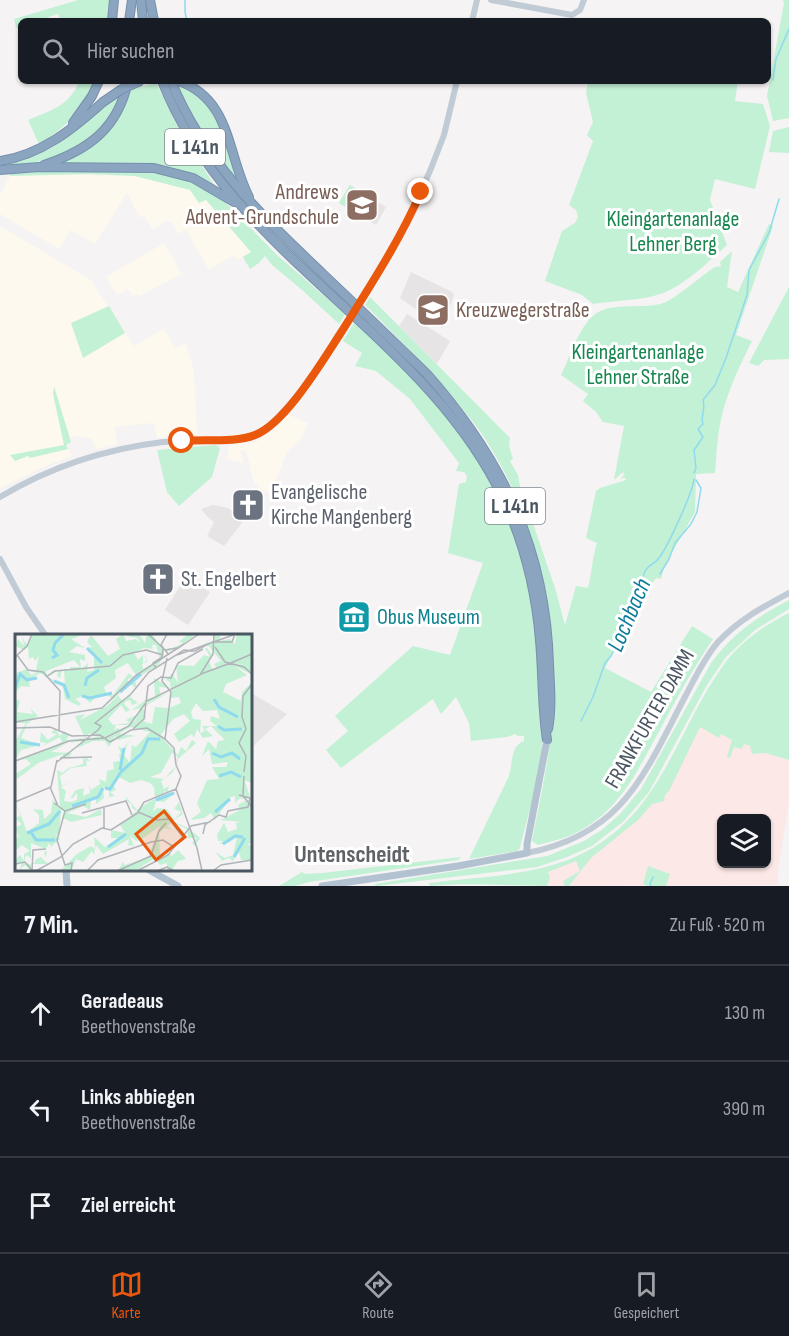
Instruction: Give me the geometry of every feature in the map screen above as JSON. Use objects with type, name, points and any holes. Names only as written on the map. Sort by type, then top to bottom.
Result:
[{"type":"highway","points":[[112,18],[114,0]]},
{"type":"highway","points":[[129,18],[132,0]]},
{"type":"highway","points":[[141,0],[143,18]]},
{"type":"highway","points":[[150,0],[153,18]]},
{"type":"highway","points":[[67,132],[98,84]]},
{"type":"highway","points":[[39,167],[73,154],[98,137],[109,125],[120,106],[127,84]]},
{"type":"highway","points":[[0,161],[33,152],[67,132],[122,89],[134,84]]},
{"type":"highway","name":"L 141n","points":[[164,84],[195,147],[240,206],[269,238],[412,370],[449,412],[487,467],[510,513],[530,574],[539,628],[547,740]]},
{"type":"highway","name":"L 141n","points":[[172,84],[207,150],[230,180],[427,374],[471,429],[500,474],[526,535],[544,605],[548,631],[550,694],[547,740]]},
{"type":"highway","points":[[186,84],[210,101],[221,117],[240,180],[254,206]]},
{"type":"highway","points":[[0,170],[39,167],[136,167],[171,171],[200,181],[240,206]]},
{"type":"main road","points":[[473,18],[477,0]]},
{"type":"main road","points":[[491,0],[568,14],[577,12],[584,0]]},
{"type":"main road","points":[[0,497],[63,465],[116,450],[164,442],[234,439],[255,435],[273,423],[302,391],[366,294],[402,232],[444,135],[456,84]]},
{"type":"main road","points":[[0,560],[26,607],[45,634]]},
{"type":"main road","name":"FRANKFURTER DAMM","points":[[322,886],[458,866],[527,853],[566,843],[600,824],[615,811],[641,778],[701,667],[716,644],[749,616],[789,593]]},
{"type":"main road","name":"L 141n","points":[[527,853],[547,740]]},
{"type":"main road","points":[[66,871],[67,886]]},
{"type":"main road","points":[[151,871],[178,886]]},
{"type":"shaded area","points":[[34,174],[135,176],[190,190],[206,199],[251,252],[237,260],[234,255],[209,270],[186,230],[178,234],[171,222],[166,221],[153,230],[144,216],[140,218],[127,193],[95,244],[71,230],[59,249],[0,214],[0,194],[10,176]]},
{"type":"shaded area","name":"Andrews Advent-Grundschule","points":[[350,185],[386,207],[376,225],[339,203]]},
{"type":"shaded area","points":[[0,226],[91,280],[134,346],[163,329],[174,348],[186,344],[194,371],[197,435],[157,438],[154,423],[115,427],[117,444],[95,449],[92,439],[77,436],[70,438],[71,442],[66,445],[72,456],[0,488]]},
{"type":"shaded area","points":[[164,243],[182,274],[139,296],[137,294],[132,296],[128,289],[117,295],[106,277]]},
{"type":"shaded area","name":"Kreuzwegerstraße","points":[[411,272],[454,295],[442,328],[400,298]]},
{"type":"shaded area","points":[[407,314],[450,341],[437,364],[399,326]]},
{"type":"shaded area","points":[[286,416],[292,416],[308,423],[301,438],[287,452],[271,493],[258,489],[259,485],[254,483],[246,450],[240,451],[243,463],[227,459],[229,447],[256,442]]},
{"type":"shaded area","points":[[213,505],[228,508],[245,519],[224,546],[207,536],[214,522],[201,509]]},
{"type":"shaded area","points":[[186,577],[210,592],[188,625],[165,610]]},
{"type":"shaded area","points":[[252,694],[287,714],[252,747]]},
{"type":"shaded area","points":[[699,722],[732,740],[750,746],[753,753],[765,753],[789,760],[789,803],[778,869],[778,885],[547,886],[550,877],[548,872],[588,855],[639,814]]},
{"type":"green space","points":[[78,0],[110,0],[109,18],[60,18],[58,14],[46,18],[18,18],[18,28],[16,28],[14,19]]},
{"type":"green space","points":[[783,0],[789,0],[789,118],[773,121],[767,96]]},
{"type":"green space","points":[[78,84],[94,84],[85,101],[72,117],[57,132],[39,144],[28,120],[59,106],[71,96]]},
{"type":"green space","points":[[156,84],[182,135],[215,186],[188,174],[56,164],[82,152],[102,136],[118,116],[129,90]]},
{"type":"green space","name":"Kleingartenanlage Lehner Berg","points":[[588,84],[738,84],[735,101],[763,104],[770,126],[755,189],[715,179],[710,200],[727,245],[684,282],[668,291],[641,298],[593,304],[582,295],[545,281],[562,231],[575,223],[578,217],[576,210],[569,205],[593,141],[587,135],[593,122],[586,93]]},
{"type":"green space","points":[[177,85],[204,101],[213,112],[225,139],[238,183],[201,130]]},
{"type":"green space","points":[[123,94],[113,114],[101,129],[74,150],[58,157],[0,168],[0,165],[21,161],[53,147]]},
{"type":"green space","points":[[789,127],[789,153],[769,152],[773,131]]},
{"type":"green space","points":[[87,170],[154,171],[188,178],[223,200],[277,255],[345,314],[339,324],[272,265],[265,256],[250,269],[243,257],[251,252],[206,200],[199,203],[190,190],[135,176],[89,174],[10,176],[10,173]]},
{"type":"green space","points":[[350,185],[367,196],[356,213],[339,203]]},
{"type":"green space","name":"Kleingartenanlage Lehner Straße","points":[[769,224],[773,226],[736,335],[752,341],[724,407],[719,430],[715,473],[696,474],[695,512],[664,567],[661,579],[656,578],[639,602],[605,668],[651,692],[692,626],[713,639],[686,682],[638,770],[608,810],[581,830],[538,845],[532,841],[551,733],[552,651],[548,609],[540,568],[528,528],[493,452],[470,418],[406,346],[365,305],[370,297],[510,438],[509,446],[513,459],[510,461],[518,475],[523,502],[526,503],[565,625],[576,586],[588,588],[597,543],[586,538],[596,491],[626,480],[625,478],[620,479],[624,475],[623,472],[614,480],[624,426],[603,422],[596,412],[583,401],[588,394],[561,375],[583,327],[594,315],[610,308],[649,306],[666,302],[715,267],[721,266],[720,262],[732,251],[727,287],[738,292]]},
{"type":"green space","points":[[789,287],[789,359],[764,360],[758,366],[749,363]]},
{"type":"green space","points":[[109,306],[125,333],[83,358],[71,323]]},
{"type":"green space","points":[[354,323],[398,361],[419,383],[469,445],[489,476],[518,548],[528,587],[540,666],[542,741],[537,781],[520,848],[517,851],[469,859],[509,776],[514,751],[524,741],[524,736],[515,734],[471,741],[469,723],[456,697],[441,714],[433,699],[341,768],[326,750],[348,731],[335,716],[413,646],[450,655],[483,563],[448,553],[459,484],[466,482],[467,476],[464,472],[456,471],[459,463],[410,399],[376,371],[355,366],[362,353],[343,341]]},
{"type":"green space","points":[[54,386],[71,442],[66,445],[68,449],[30,458],[28,456],[15,461],[10,455],[64,445],[53,394]]},
{"type":"green space","points":[[216,445],[220,448],[212,477],[179,506],[167,492],[157,450]]},
{"type":"green space","points":[[789,600],[789,609],[755,630],[726,657],[707,685],[649,792],[624,821],[592,846],[537,867],[376,886],[375,884],[547,856],[584,841],[603,829],[620,814],[641,789],[711,663],[719,653],[746,627]]},
{"type":"green space","points":[[789,613],[789,760],[765,753],[752,754],[750,746],[744,744],[742,749],[734,747],[730,758],[727,757],[732,740],[721,734],[719,738],[700,727],[664,801],[652,804],[638,820],[591,858],[569,886],[565,886],[563,881],[580,871],[576,861],[548,872],[550,877],[547,886],[473,884],[430,886],[429,883],[504,875],[542,868],[577,856],[605,840],[628,820],[647,798],[706,693],[729,658],[752,636]]},
{"type":"green space","points":[[461,857],[458,860],[295,886],[279,886],[302,872],[305,874],[322,873]]},
{"type":"green space","points":[[648,866],[670,874],[666,886],[643,884]]},
{"type":"waterway","points":[[185,0],[186,18]]},
{"type":"waterway","name":"Lochbach","points":[[773,80],[776,59],[789,29]]},
{"type":"waterway","name":"Lochbach","points":[[694,473],[696,468],[694,450],[703,437],[698,429],[703,424],[703,400],[715,385],[726,358],[747,295],[749,270],[769,233],[779,199]]},
{"type":"waterway","name":"Lochbach","points":[[581,721],[593,697],[605,663],[611,656],[635,606],[639,582],[643,579],[647,568],[659,558],[668,542],[685,507],[694,479]]},
{"type":"waterway","points":[[660,574],[675,543],[691,524],[697,512],[701,488],[696,480]]},
{"type":"waterway","points":[[651,886],[653,877]]},
{"type":"place","name":"Andrews Advent-Grundschule","points":[[362,205]]},
{"type":"place","name":"Kreuzwegerstraße","points":[[433,310]]},
{"type":"place","name":"Evangelische Kirche Mangenberg","points":[[248,505]]},
{"type":"place","name":"St. Engelbert","points":[[158,579]]},
{"type":"place","name":"Obus Museum","points":[[354,617]]},
{"type":"district","name":"Untenscheidt","points":[[352,854]]},
{"type":"route","points":[[182,441],[249,437],[263,431],[273,423],[308,383],[369,289],[392,252],[421,192]]}]
